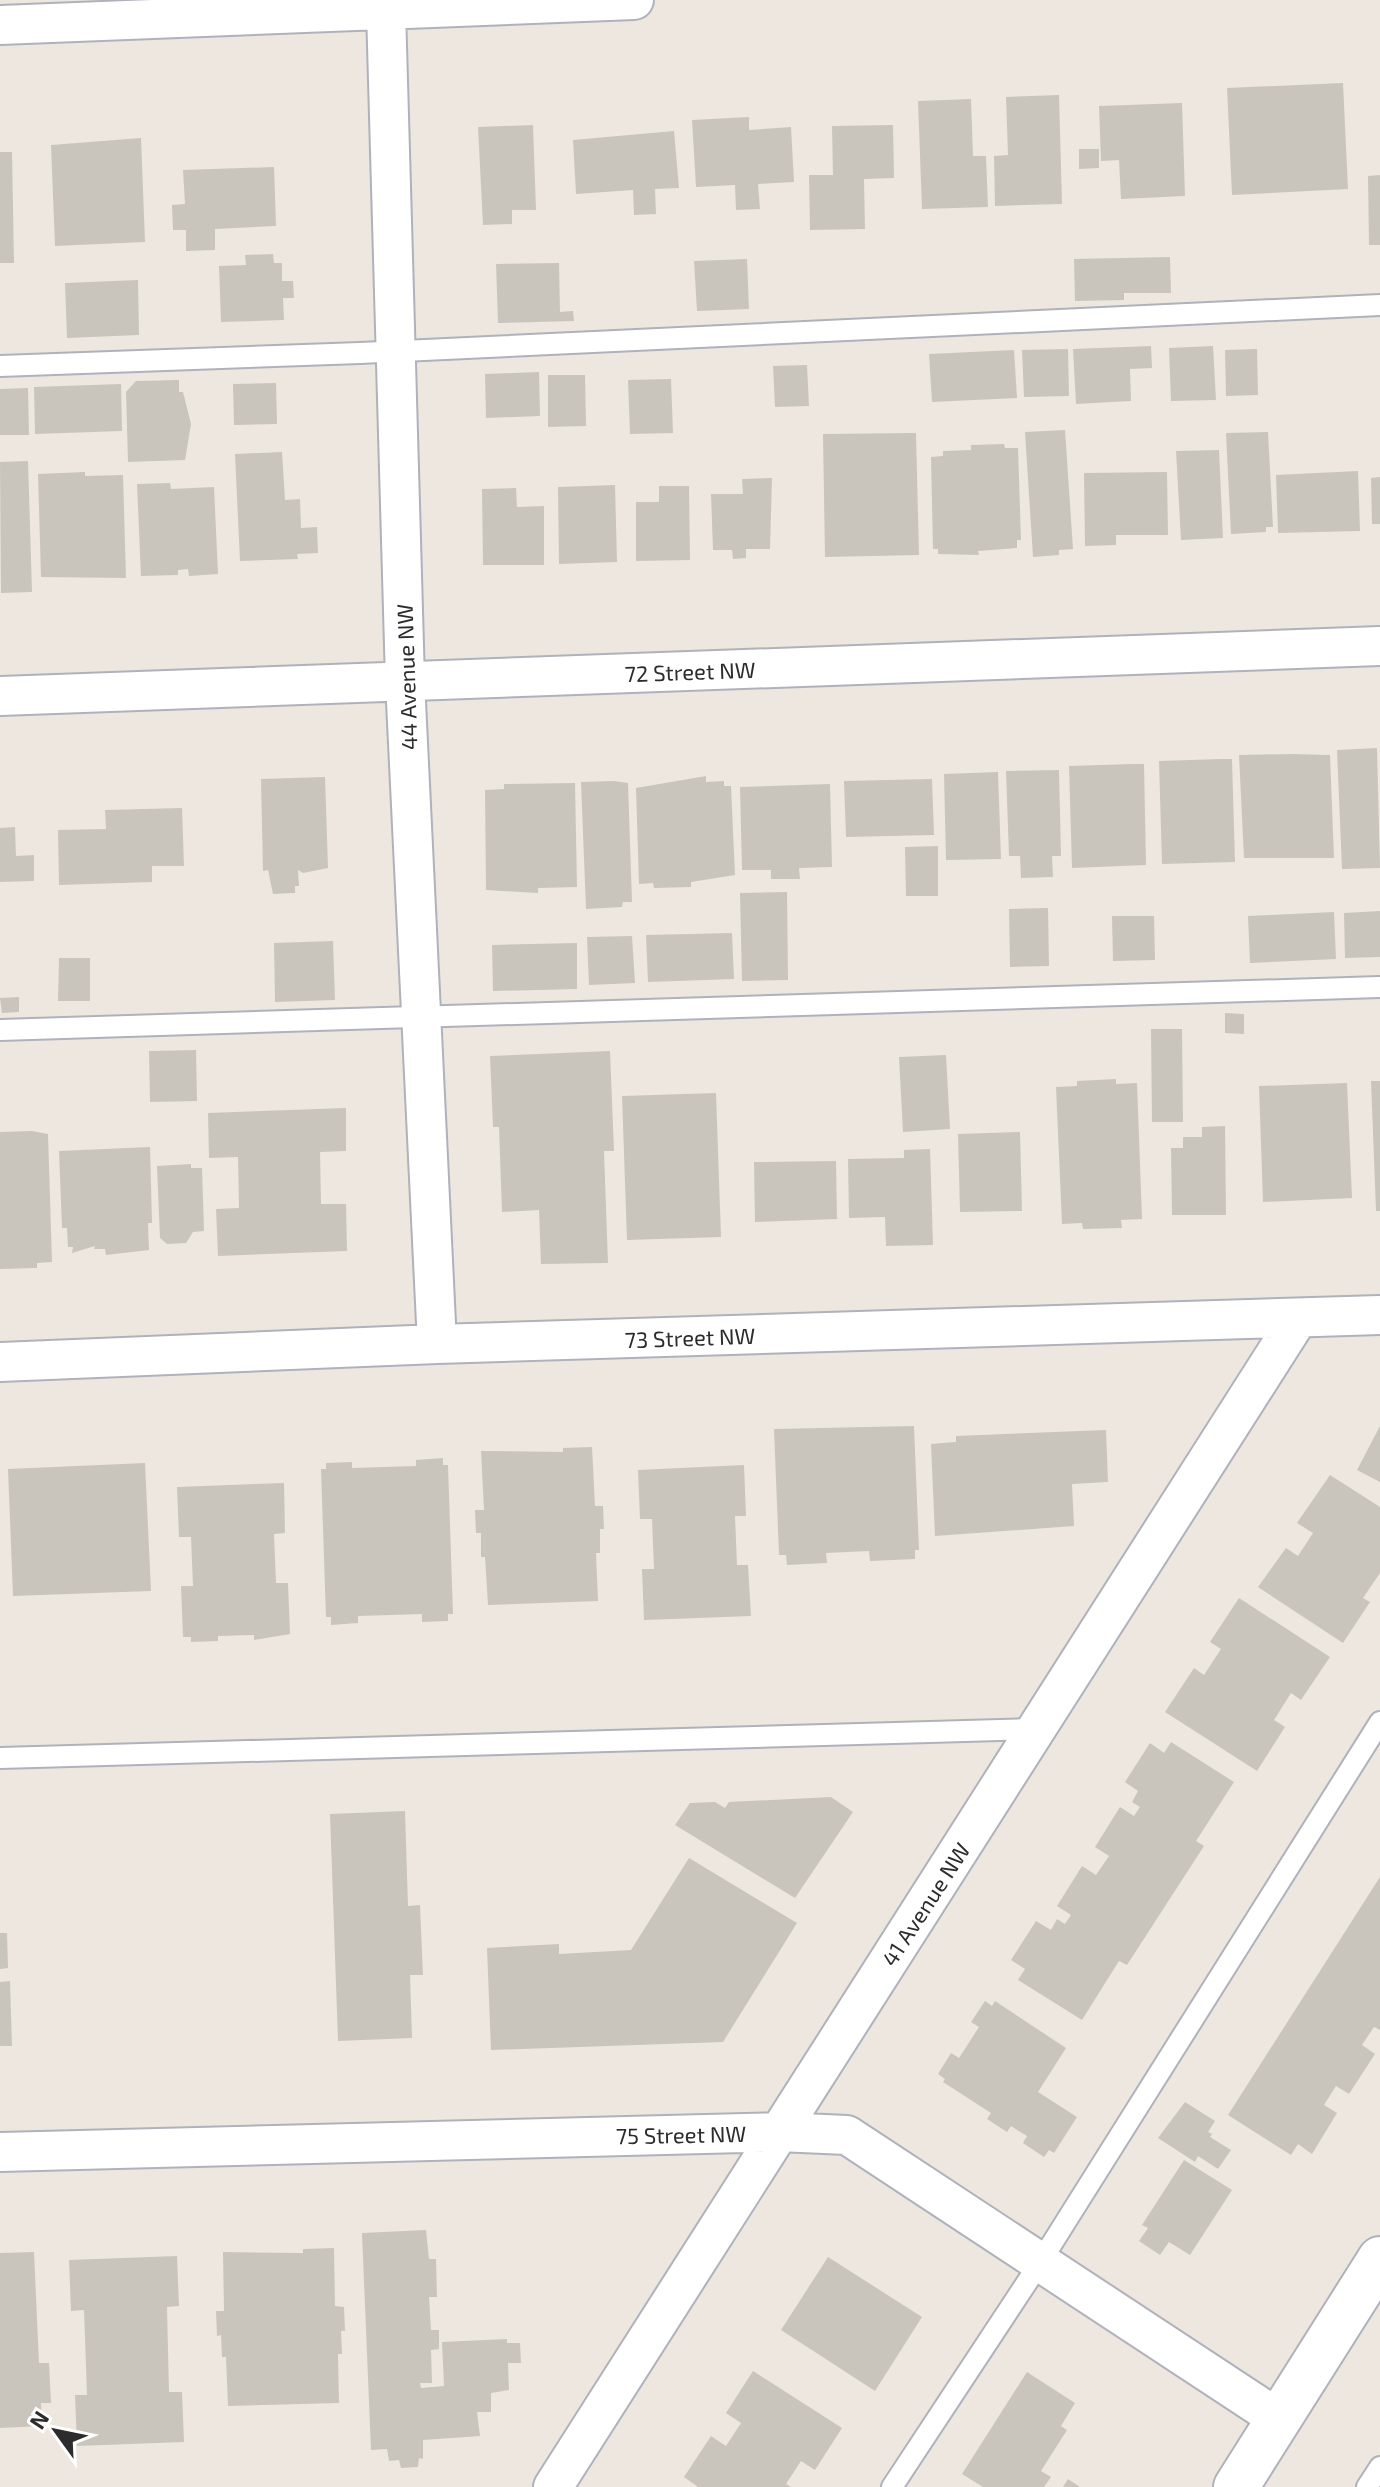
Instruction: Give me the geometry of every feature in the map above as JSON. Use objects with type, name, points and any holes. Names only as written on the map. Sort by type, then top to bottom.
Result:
[{"type":"street","points":[[0,25],[310,6],[386,10],[634,0]]},
{"type":"street","name":"44 Avenue NW","points":[[386,10],[405,681],[437,1344]]},
{"type":"street","name":"72 Street NW","points":[[0,696],[1380,646]]},
{"type":"street","name":"73 Street NW","points":[[0,1362],[437,1344],[1297,1320],[1380,1315]]},
{"type":"street","name":"41 Avenue NW","points":[[553,2487],[1297,1320]]},
{"type":"street","name":"75 Street NW","points":[[0,2152],[779,2132],[847,2135],[1277,2418]]},
{"type":"street","points":[[1236,2487],[1380,2259]]},
{"type":"lane","points":[[0,366],[1380,305]]},
{"type":"lane","points":[[0,1030],[422,1014],[1380,987]]},
{"type":"lane","points":[[892,2487],[1041,2261],[1380,1722]]},
{"type":"lane","points":[[0,1758],[1037,1729]]},
{"type":"lane","points":[[1367,2487],[1380,2467]]},
{"type":"building","points":[[1343,83],[1348,189],[1232,195],[1227,88]]},
{"type":"building","points":[[1059,95],[1062,204],[995,206],[994,156],[1008,155],[1006,97]]},
{"type":"building","points":[[971,99],[973,156],[986,156],[988,207],[922,209],[918,101]]},
{"type":"building","points":[[1182,103],[1185,196],[1121,199],[1119,160],[1101,161],[1099,106]]},
{"type":"building","points":[[749,117],[749,130],[791,127],[794,182],[758,184],[760,209],[736,210],[735,185],[696,187],[692,120]]},
{"type":"building","points":[[533,125],[536,210],[512,210],[512,224],[483,225],[478,127]]},
{"type":"building","points":[[893,125],[894,178],[864,179],[865,229],[810,230],[809,175],[833,175],[832,126]]},
{"type":"building","points":[[674,131],[679,188],[655,189],[656,214],[634,215],[633,190],[576,194],[573,140]]},
{"type":"building","points":[[141,138],[145,242],[55,246],[51,145]]},
{"type":"building","points":[[1079,149],[1099,149],[1099,168],[1079,169]]},
{"type":"building","points":[[0,152],[12,152],[14,263],[0,263]]},
{"type":"building","points":[[274,167],[276,226],[215,229],[215,250],[186,251],[186,230],[173,230],[172,205],[185,204],[183,170]]},
{"type":"building","points":[[1380,175],[1380,245],[1369,245],[1368,176]]},
{"type":"building","points":[[273,254],[274,263],[282,263],[282,281],[293,281],[294,298],[283,298],[284,320],[221,322],[219,266],[246,265],[245,255]]},
{"type":"building","points":[[1170,257],[1171,293],[1124,293],[1124,300],[1075,301],[1074,259]]},
{"type":"building","points":[[747,259],[749,309],[697,311],[694,261]]},
{"type":"building","points":[[559,263],[560,312],[573,311],[574,321],[498,323],[496,264]]},
{"type":"building","points":[[138,280],[139,335],[67,338],[65,283]]},
{"type":"building","points":[[1151,346],[1152,368],[1130,369],[1131,401],[1076,404],[1073,349]]},
{"type":"building","points":[[1213,346],[1216,400],[1171,401],[1169,348]]},
{"type":"building","points":[[1068,349],[1069,396],[1024,397],[1022,350]]},
{"type":"building","points":[[1257,349],[1258,395],[1226,396],[1225,350]]},
{"type":"building","points":[[1014,350],[1017,398],[932,402],[929,354]]},
{"type":"building","points":[[807,365],[809,406],[775,407],[773,366]]},
{"type":"building","points":[[539,372],[540,416],[486,418],[485,374]]},
{"type":"building","points":[[548,375],[585,375],[586,426],[548,427]]},
{"type":"building","points":[[671,379],[673,433],[630,434],[628,380]]},
{"type":"building","points":[[179,380],[179,392],[183,392],[191,424],[185,460],[128,462],[126,392],[136,381]]},
{"type":"building","points":[[276,383],[277,424],[234,425],[233,384]]},
{"type":"building","points":[[121,384],[122,431],[35,434],[34,387]]},
{"type":"building","points":[[28,388],[29,435],[0,435],[0,389]]},
{"type":"building","points":[[1065,430],[1073,549],[1059,550],[1059,555],[1033,557],[1025,432]]},
{"type":"building","points":[[1268,432],[1273,527],[1266,527],[1266,532],[1231,534],[1226,433]]},
{"type":"building","points":[[916,433],[919,555],[825,557],[823,434]]},
{"type":"building","points":[[1004,444],[1005,448],[1018,448],[1021,540],[1017,540],[1017,548],[978,551],[979,555],[938,554],[938,549],[933,549],[931,457],[943,456],[943,451],[971,450],[971,445]]},
{"type":"building","points":[[1219,450],[1223,538],[1181,540],[1176,451]]},
{"type":"building","points":[[282,452],[285,500],[300,499],[301,528],[317,527],[318,553],[297,554],[298,559],[240,561],[235,454]]},
{"type":"building","points":[[28,461],[32,592],[1,593],[0,462]]},
{"type":"building","points":[[1358,471],[1360,531],[1278,533],[1276,475]]},
{"type":"building","points":[[85,472],[85,476],[123,475],[126,578],[41,577],[38,474]]},
{"type":"building","points":[[1167,472],[1168,535],[1116,535],[1116,545],[1085,546],[1084,473]]},
{"type":"building","points":[[1380,477],[1380,524],[1372,524],[1371,478]]},
{"type":"building","points":[[772,478],[770,549],[746,549],[746,558],[733,559],[732,550],[713,550],[711,494],[743,494],[742,479]]},
{"type":"building","points":[[170,483],[171,489],[214,487],[218,574],[189,576],[188,569],[178,570],[178,575],[141,576],[137,484]]},
{"type":"building","points":[[615,485],[617,562],[559,564],[558,487]]},
{"type":"building","points":[[659,486],[689,486],[690,560],[636,561],[636,502],[659,502]]},
{"type":"building","points":[[516,488],[517,507],[544,506],[544,565],[483,565],[482,489]]},
{"type":"building","points":[[1377,748],[1380,868],[1342,869],[1337,750]]},
{"type":"building","points":[[1239,755],[1330,755],[1334,858],[1244,858]]},
{"type":"building","points":[[1232,759],[1235,862],[1162,864],[1159,761]]},
{"type":"building","points":[[1144,764],[1146,865],[1072,868],[1069,766]]},
{"type":"building","points":[[1059,770],[1061,856],[1052,856],[1053,877],[1021,878],[1020,856],[1009,856],[1006,771]]},
{"type":"building","points":[[998,772],[1001,859],[946,860],[944,774]]},
{"type":"building","points":[[706,776],[706,782],[724,781],[724,786],[731,786],[735,875],[691,882],[691,887],[654,888],[653,883],[639,884],[636,788]]},
{"type":"building","points":[[325,777],[328,868],[303,873],[298,870],[299,886],[295,886],[295,893],[273,894],[268,870],[263,871],[261,779]]},
{"type":"building","points":[[932,779],[934,835],[846,837],[844,781]]},
{"type":"building","points":[[581,782],[628,783],[632,902],[623,902],[622,907],[586,909]]},
{"type":"building","points":[[575,783],[577,887],[538,888],[538,893],[486,890],[485,790],[504,789],[504,784]]},
{"type":"building","points":[[830,784],[832,867],[799,868],[800,879],[771,879],[771,870],[742,870],[740,787]]},
{"type":"building","points":[[182,808],[184,866],[152,866],[152,882],[59,885],[58,830],[106,829],[105,810]]},
{"type":"building","points":[[15,827],[16,856],[34,855],[34,881],[0,882],[0,828]]},
{"type":"building","points":[[938,846],[938,896],[906,896],[905,847]]},
{"type":"building","points":[[787,892],[788,980],[742,981],[740,893]]},
{"type":"building","points":[[1048,908],[1049,966],[1010,967],[1009,909]]},
{"type":"building","points":[[1380,911],[1380,957],[1345,958],[1344,913]]},
{"type":"building","points":[[1334,912],[1336,959],[1250,963],[1248,916]]},
{"type":"building","points":[[1112,916],[1154,916],[1155,960],[1113,961]]},
{"type":"building","points":[[732,933],[734,979],[648,982],[646,935]]},
{"type":"building","points":[[632,936],[635,983],[589,985],[587,937]]},
{"type":"building","points":[[333,941],[335,1000],[275,1002],[274,943]]},
{"type":"building","points":[[577,943],[577,989],[493,991],[492,945]]},
{"type":"building","points":[[59,958],[90,958],[90,1001],[58,1001]]},
{"type":"building","points":[[19,997],[19,1012],[2,1013],[0,998]]},
{"type":"building","points":[[1225,1013],[1244,1014],[1244,1034],[1225,1033]]},
{"type":"building","points":[[1151,1029],[1182,1029],[1183,1122],[1152,1122]]},
{"type":"building","points":[[196,1050],[197,1101],[150,1102],[149,1051]]},
{"type":"building","points":[[610,1051],[614,1151],[604,1151],[608,1263],[541,1264],[539,1210],[502,1212],[499,1127],[493,1127],[490,1056]]},
{"type":"building","points":[[946,1055],[950,1129],[903,1132],[899,1057]]},
{"type":"building","points":[[1116,1079],[1116,1084],[1137,1083],[1142,1219],[1121,1220],[1122,1228],[1083,1229],[1082,1223],[1062,1224],[1056,1087],[1077,1086],[1077,1081]]},
{"type":"building","points":[[1371,1081],[1380,1081],[1380,1211],[1376,1211]]},
{"type":"building","points":[[1347,1083],[1352,1198],[1263,1202],[1259,1086]]},
{"type":"building","points":[[716,1093],[721,1237],[627,1240],[622,1096]]},
{"type":"building","points":[[346,1108],[346,1151],[320,1152],[321,1204],[346,1204],[347,1251],[218,1256],[216,1209],[239,1208],[238,1157],[209,1158],[208,1113]]},
{"type":"building","points":[[1225,1126],[1226,1215],[1172,1215],[1171,1148],[1183,1148],[1183,1137],[1202,1137],[1202,1127]]},
{"type":"building","points":[[0,1132],[48,1134],[52,1262],[37,1263],[37,1268],[0,1269]]},
{"type":"building","points":[[1020,1132],[1022,1211],[960,1212],[958,1134]]},
{"type":"building","points":[[150,1147],[152,1223],[148,1223],[149,1250],[106,1255],[105,1249],[94,1249],[95,1246],[72,1253],[73,1247],[68,1247],[67,1228],[62,1228],[59,1151]]},
{"type":"building","points":[[930,1149],[933,1245],[886,1246],[885,1217],[849,1218],[848,1159],[904,1158],[904,1150]]},
{"type":"building","points":[[836,1161],[837,1219],[755,1222],[754,1162]]},
{"type":"building","points":[[191,1164],[191,1168],[202,1168],[204,1231],[193,1232],[186,1243],[167,1244],[160,1238],[157,1166]]},
{"type":"building","points":[[914,1426],[919,1550],[915,1550],[915,1559],[870,1561],[869,1551],[826,1553],[827,1563],[787,1565],[786,1555],[779,1555],[774,1429]]},
{"type":"building","points":[[1380,1426],[1380,1482],[1357,1470]]},
{"type":"building","points":[[1106,1430],[1108,1482],[1072,1484],[1074,1526],[935,1536],[931,1444],[956,1442],[956,1436]]},
{"type":"building","points":[[592,1447],[595,1506],[603,1506],[604,1529],[600,1529],[600,1553],[596,1553],[598,1601],[488,1605],[481,1533],[476,1533],[475,1510],[484,1510],[481,1451],[563,1452],[563,1448]]},
{"type":"building","points":[[443,1458],[443,1465],[448,1465],[453,1614],[448,1614],[448,1621],[422,1622],[422,1614],[358,1616],[358,1623],[331,1625],[331,1617],[326,1617],[321,1469],[326,1469],[326,1463],[352,1462],[352,1468],[416,1466],[416,1460]]},
{"type":"building","points":[[145,1463],[151,1591],[13,1596],[8,1469]]},
{"type":"building","points":[[744,1465],[746,1516],[735,1516],[737,1565],[748,1565],[751,1616],[644,1620],[642,1569],[654,1569],[652,1519],[640,1519],[638,1470]]},
{"type":"building","points":[[1330,1475],[1380,1507],[1380,1573],[1363,1598],[1370,1602],[1343,1643],[1258,1587],[1286,1548],[1298,1556],[1313,1533],[1297,1523]]},
{"type":"building","points":[[284,1483],[285,1533],[274,1534],[276,1583],[288,1583],[290,1634],[254,1640],[254,1635],[218,1636],[218,1641],[191,1642],[191,1637],[183,1637],[181,1586],[193,1586],[191,1537],[179,1537],[177,1487]]},
{"type":"building","points":[[1239,1598],[1330,1657],[1301,1700],[1291,1693],[1274,1720],[1285,1727],[1257,1771],[1165,1712],[1194,1668],[1204,1675],[1221,1649],[1210,1642]]},
{"type":"building","points":[[1171,1742],[1234,1782],[1196,1841],[1204,1846],[1127,1965],[1119,1961],[1082,2020],[1018,1980],[1025,1969],[1011,1960],[1036,1921],[1051,1930],[1057,1919],[1065,1924],[1071,1915],[1057,1906],[1082,1866],[1096,1875],[1109,1856],[1095,1847],[1120,1807],[1134,1816],[1140,1807],[1132,1802],[1138,1791],[1125,1782],[1150,1743],[1164,1753]]},
{"type":"building","points":[[831,1797],[853,1812],[795,1898],[675,1825],[690,1803],[715,1802],[725,1808],[729,1802]]},
{"type":"building","points":[[405,1811],[408,1906],[420,1905],[423,1975],[410,1975],[412,2038],[338,2041],[330,1814]]},
{"type":"building","points":[[689,1858],[797,1923],[723,2042],[491,2050],[487,1948],[559,1944],[559,1954],[631,1950]]},
{"type":"building","points":[[1380,1877],[1380,2030],[1374,2027],[1362,2045],[1375,2054],[1349,2094],[1336,2086],[1324,2105],[1337,2113],[1312,2154],[1298,2144],[1291,2155],[1228,2115]]},
{"type":"building","points":[[0,1933],[7,1933],[8,1968],[0,1969]]},
{"type":"building","points":[[10,1981],[12,2046],[0,2046],[0,1982]]},
{"type":"building","points":[[985,2001],[992,2006],[995,2001],[1066,2048],[1038,2092],[1077,2117],[1054,2153],[1049,2150],[1044,2157],[1023,2143],[1027,2136],[1011,2126],[1007,2132],[987,2119],[991,2113],[943,2082],[945,2079],[938,2074],[951,2053],[959,2058],[979,2027],[971,2022]]},
{"type":"building","points":[[1185,2102],[1215,2121],[1208,2132],[1212,2134],[1210,2137],[1231,2150],[1218,2169],[1198,2156],[1195,2162],[1158,2138]]},
{"type":"building","points":[[1184,2160],[1232,2190],[1190,2255],[1169,2242],[1160,2255],[1139,2241],[1148,2228],[1142,2225]]},
{"type":"building","points":[[426,2230],[429,2259],[436,2259],[437,2297],[429,2297],[431,2330],[439,2330],[439,2349],[431,2350],[432,2383],[420,2383],[421,2388],[444,2386],[442,2342],[507,2339],[507,2343],[520,2343],[521,2363],[508,2363],[509,2390],[491,2393],[491,2412],[477,2412],[480,2436],[423,2440],[423,2459],[419,2458],[418,2467],[401,2468],[399,2460],[389,2461],[387,2449],[371,2450],[362,2233]]},
{"type":"building","points":[[334,2248],[335,2306],[344,2307],[345,2331],[341,2331],[342,2354],[338,2354],[339,2403],[228,2406],[226,2357],[222,2357],[221,2335],[217,2336],[216,2311],[224,2311],[223,2252],[303,2253],[303,2249]]},
{"type":"building","points":[[34,2252],[39,2363],[49,2363],[51,2403],[41,2403],[42,2426],[0,2428],[0,2253]]},
{"type":"building","points":[[177,2256],[179,2306],[167,2307],[169,2392],[182,2392],[184,2442],[77,2446],[75,2395],[87,2395],[84,2310],[71,2311],[69,2260]]},
{"type":"building","points":[[828,2257],[922,2317],[875,2391],[781,2330]]},
{"type":"building","points":[[753,2371],[842,2428],[815,2470],[801,2461],[786,2484],[791,2487],[698,2487],[684,2477],[711,2436],[726,2446],[741,2423],[726,2413]]},
{"type":"building","points":[[1027,2372],[1075,2403],[1061,2426],[1067,2430],[1041,2471],[1051,2477],[1044,2487],[983,2487],[962,2474]]},
{"type":"building","points":[[1068,2479],[1080,2487],[1063,2487]]}]
